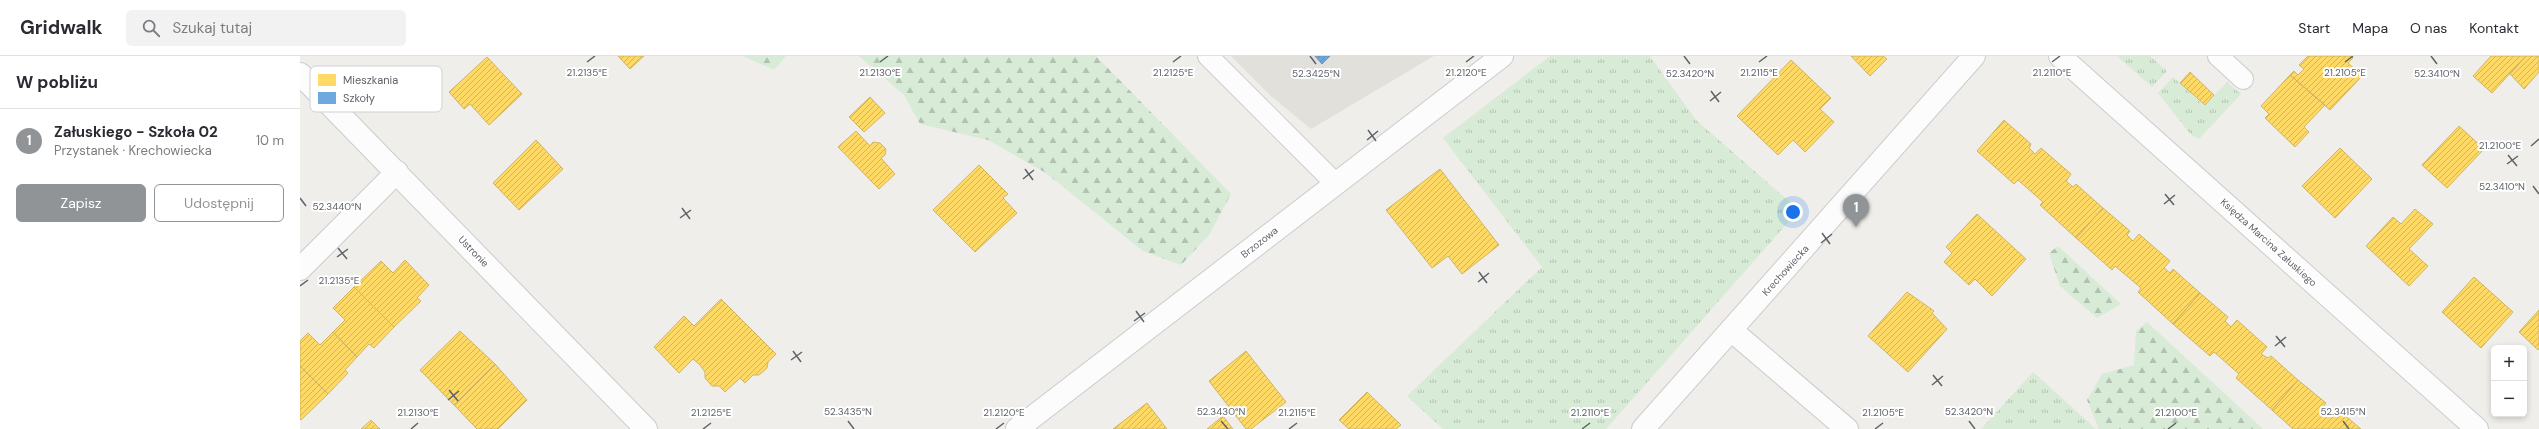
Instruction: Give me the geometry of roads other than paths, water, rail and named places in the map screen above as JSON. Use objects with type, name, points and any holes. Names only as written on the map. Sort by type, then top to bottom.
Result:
[{"type":"street","name":"Brzozowa","points":[[1017,429],[1502,56]]},
{"type":"street","name":"Krechowiecka","points":[[1643,429],[1974,56]]},
{"type":"street","name":"Księdza Marcina Załuskiego","points":[[2060,56],[2477,429]]},
{"type":"street","name":"Ustronie","points":[[300,74],[310,84]]},
{"type":"street","name":"Ustronie","points":[[338,112],[646,429]]},
{"type":"street","points":[[300,269],[397,172]]},
{"type":"street","points":[[1731,330],[1847,429]]},
{"type":"lane","points":[[1208,56],[1335,184]]},
{"type":"lane","points":[[2218,56],[2243,79]]},
{"type":"place","name":"Załuskiego - Szkoła 02","points":[[1856,227]]}]
